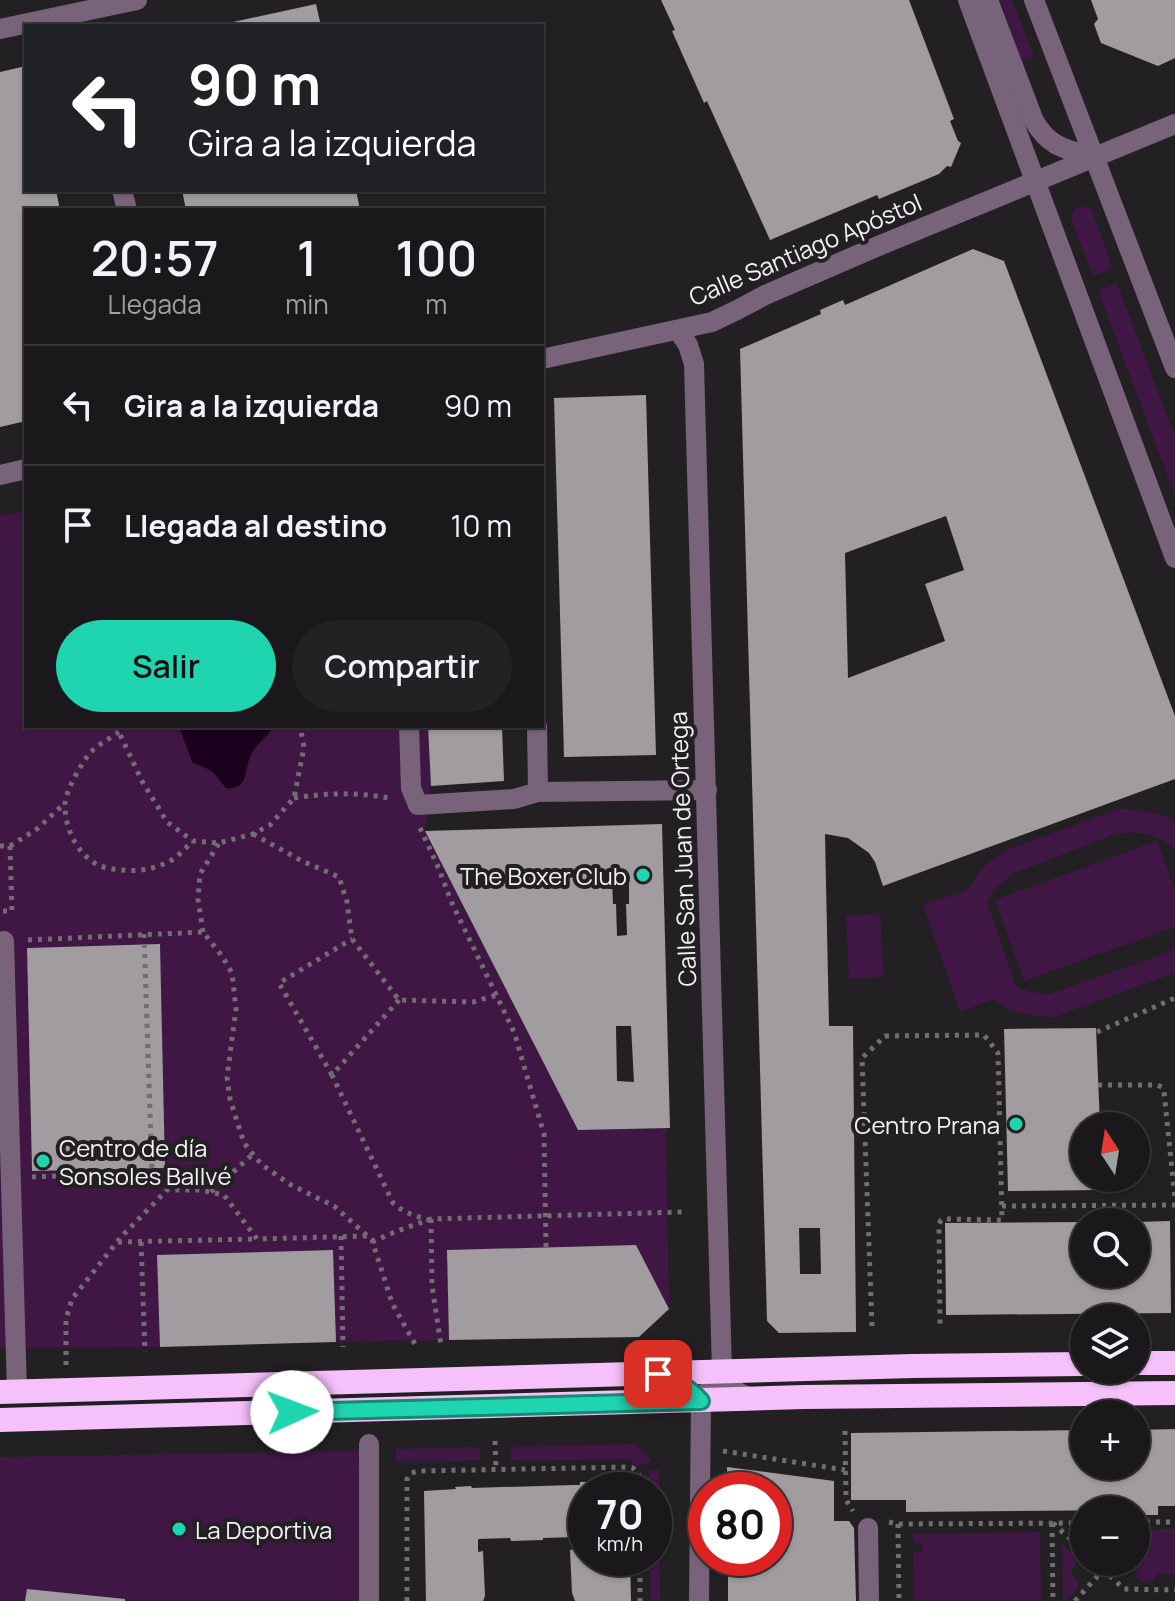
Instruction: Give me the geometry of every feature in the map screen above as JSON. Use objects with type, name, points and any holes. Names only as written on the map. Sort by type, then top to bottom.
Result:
[{"type":"highway","points":[[1150,1363],[1175,1363]]},
{"type":"highway","points":[[8,1392],[1070,1364]]},
{"type":"highway","points":[[0,1420],[752,1399],[1175,1393]]},
{"type":"street","points":[[0,29],[137,0]]},
{"type":"street","points":[[968,0],[1175,558]]},
{"type":"street","points":[[988,0],[1034,121],[1043,135],[1057,146],[1095,158]]},
{"type":"street","points":[[1034,0],[1175,368]]},
{"type":"street","name":"Calle Santiago Apóstol","points":[[544,359],[712,322],[765,295],[955,213],[1175,124]]},
{"type":"street","name":"Calle San Juan de Ortega","points":[[678,330],[688,345],[694,364],[722,1372]]},
{"type":"street","points":[[0,475],[24,469]]},
{"type":"street","points":[[409,728],[411,788],[424,805],[514,799],[538,792],[707,790]]},
{"type":"street","points":[[537,728],[538,792]]},
{"type":"street","points":[[4,941],[11,1178],[8,1392]]},
{"type":"street","points":[[699,1601],[701,1401],[722,1372],[730,1388],[752,1399]]},
{"type":"street","points":[[658,1374],[688,1387],[701,1401]]},
{"type":"street","points":[[369,1444],[369,1601]]},
{"type":"street","points":[[869,1601],[876,1524]]},
{"type":"path","points":[[0,846],[10,846],[37,829],[65,803],[86,759],[117,729],[142,781],[167,822],[193,841],[219,843],[253,834],[270,825],[294,798],[304,747],[300,728]]},
{"type":"path","points":[[294,798],[318,794],[356,794],[424,805],[419,827],[514,1032],[544,1134],[546,1247]]},
{"type":"path","points":[[65,803],[68,827],[77,848],[94,864],[105,868],[130,871],[154,868],[172,860],[193,841]]},
{"type":"path","points":[[253,834],[339,877],[347,902],[352,939],[399,1000]]},
{"type":"path","points":[[219,843],[200,874],[198,899],[203,932],[232,973],[236,1009],[227,1077],[234,1115],[244,1143],[261,1164],[291,1185],[334,1206],[368,1236],[392,1303],[416,1346]]},
{"type":"path","points":[[3,911],[12,911],[10,846]]},
{"type":"path","points":[[4,941],[203,932]]},
{"type":"path","points":[[144,934],[152,1172],[167,1190]]},
{"type":"path","points":[[352,939],[279,983],[332,1075],[393,1203],[400,1210],[430,1219],[682,1212]]},
{"type":"path","points":[[332,1075],[399,1000],[473,1002],[497,995]]},
{"type":"path","points":[[1097,1032],[1175,998]]},
{"type":"path","points":[[872,1326],[862,1058],[885,1036],[984,1035],[998,1053],[1002,1220],[941,1220],[940,1326]]},
{"type":"path","points":[[1098,1085],[1162,1087],[1175,1199]]},
{"type":"path","points":[[210,1192],[253,1154]]},
{"type":"path","points":[[11,1178],[152,1172]]},
{"type":"path","points":[[66,1353],[66,1319],[72,1299],[117,1242],[167,1190],[200,1190],[224,1195],[257,1239]]},
{"type":"path","points":[[1002,1206],[1175,1205]]},
{"type":"path","points":[[372,1242],[430,1219]]},
{"type":"path","points":[[430,1219],[432,1286],[441,1345]]},
{"type":"path","points":[[341,1236],[343,1347]]},
{"type":"path","points":[[117,1242],[368,1236]]},
{"type":"path","points":[[141,1242],[145,1352]]},
{"type":"path","points":[[845,1431],[846,1500],[853,1512]]},
{"type":"path","points":[[495,1441],[496,1470]]},
{"type":"path","points":[[722,1451],[845,1470]]},
{"type":"path","points":[[407,1601],[407,1479],[411,1473],[629,1467],[636,1472]]},
{"type":"path","points":[[1150,1522],[1175,1522]]},
{"type":"path","points":[[1052,1523],[1070,1539]]},
{"type":"path","points":[[1052,1523],[1053,1601]]},
{"type":"path","points":[[876,1524],[1070,1523]]},
{"type":"path","points":[[898,1524],[899,1601]]},
{"type":"path","points":[[640,1576],[640,1601]]},
{"type":"path","points":[[1075,1601],[1098,1576]]},
{"type":"path","points":[[1110,1576],[1124,1589],[1175,1590]]},
{"type":"shaded area","points":[[1000,0],[1012,0],[1034,56],[1022,60]]},
{"type":"shaded area","points":[[1085,206],[1091,209],[1113,269],[1093,276],[1071,218],[1076,209]]},
{"type":"shaded area","points":[[1117,283],[1175,437],[1175,496],[1098,290]]},
{"type":"shaded area","points":[[24,510],[24,728],[428,728],[431,786],[425,831],[578,1130],[666,1128],[669,1309],[636,1245],[447,1250],[449,1340],[336,1342],[333,1250],[158,1255],[160,1347],[0,1348],[0,516]],"holes":[[[159,944],[165,1168],[32,1171],[27,948]]]},
{"type":"shaded area","points":[[180,728],[272,728],[253,751],[243,781],[234,788],[226,788],[212,771],[192,762]]},
{"type":"shaded area","points":[[1119,809],[1148,811],[1175,821],[1175,850],[1147,834],[1115,834],[1012,874],[994,890],[987,902],[1016,986],[1024,990],[1049,994],[1167,953],[1175,946],[1175,973],[1054,1017],[1028,1015],[1009,1009],[994,999],[960,1012],[923,905],[967,890],[991,860],[1009,849]]},
{"type":"shaded area","points":[[1157,841],[1175,890],[1175,927],[1024,981],[995,900]]},
{"type":"shaded area","points":[[880,914],[884,977],[849,979],[846,916]]},
{"type":"shaded area","points":[[636,1444],[652,1462],[637,1466],[629,1459],[511,1461],[510,1447]]},
{"type":"shaded area","points":[[480,1447],[480,1461],[396,1462],[396,1449]]},
{"type":"shaded area","name":"La Deportiva","points":[[359,1451],[358,1601],[0,1601],[0,1457]]},
{"type":"shaded area","points":[[1150,1529],[1175,1529],[1175,1574],[1159,1573],[1153,1581],[1142,1582],[1138,1576],[1150,1576]]},
{"type":"shaded area","points":[[1040,1532],[1041,1601],[914,1601],[913,1552],[922,1552],[922,1544],[913,1543],[912,1534]]},
{"type":"shaded area","points":[[1062,1543],[1070,1551],[1070,1576],[1078,1581],[1078,1588],[1063,1601]]},
{"type":"shaded area","points":[[650,1576],[660,1576],[660,1601],[651,1601]]},
{"type":"building","points":[[661,0],[909,0],[954,119],[950,121],[961,143],[951,167],[947,166],[939,174],[879,199],[877,195],[770,240],[707,101],[704,103]]},
{"type":"building","points":[[1091,0],[1175,0],[1175,58],[1158,66],[1101,43],[1094,24],[1098,19]]},
{"type":"building","points":[[316,4],[321,24],[224,24]]},
{"type":"building","points":[[24,66],[24,192],[56,192],[60,208],[24,208],[24,421],[0,427],[0,72]]},
{"type":"building","points":[[182,192],[356,192],[360,208],[186,208]]},
{"type":"building","points":[[973,249],[1004,261],[1175,716],[1175,779],[883,886],[869,853],[848,838],[825,834],[829,1026],[853,1026],[856,1332],[779,1333],[767,1321],[740,349],[821,314],[820,310],[843,300],[845,305]],"holes":[[[946,516],[964,570],[925,584],[945,641],[848,678],[845,553]],[[799,1228],[820,1228],[821,1274],[800,1274]]]},
{"type":"building","points":[[646,395],[656,755],[564,757],[554,398]]},
{"type":"building","points":[[428,728],[502,728],[504,781],[431,786]]},
{"type":"building","points":[[662,824],[670,1128],[578,1130],[425,831]],"holes":[[[612,879],[629,879],[627,935],[617,936]],[[616,1026],[631,1026],[634,1082],[617,1081]]]},
{"type":"building","points":[[160,944],[165,1168],[32,1171],[27,948]]},
{"type":"building","points":[[1096,1028],[1099,1112],[1070,1112],[1070,1190],[1008,1191],[1004,1029]]},
{"type":"building","points":[[1170,1221],[1171,1313],[1150,1313],[1150,1304],[1070,1304],[1070,1314],[946,1315],[945,1223],[1070,1222],[1070,1288],[1150,1288],[1150,1222]]},
{"type":"building","points":[[636,1245],[669,1309],[639,1337],[449,1340],[447,1250]]},
{"type":"building","points":[[333,1250],[336,1342],[160,1347],[157,1255]]},
{"type":"building","points":[[1175,1429],[1175,1506],[1158,1506],[1158,1515],[1150,1515],[1150,1496],[1070,1496],[1070,1511],[906,1512],[906,1500],[851,1500],[851,1433],[1070,1430],[1070,1480],[1150,1480],[1150,1430]]},
{"type":"building","points":[[727,1467],[765,1472],[727,1472]]},
{"type":"building","points":[[792,1476],[834,1481],[834,1521],[849,1521],[854,1528],[856,1601],[728,1601],[728,1576],[792,1576]]},
{"type":"building","points":[[568,1485],[568,1537],[511,1541],[510,1538],[478,1539],[478,1552],[483,1551],[483,1601],[426,1601],[424,1491]]},
{"type":"building","points":[[571,1576],[630,1576],[631,1601],[575,1601]]},
{"type":"building","points":[[27,1589],[125,1599],[125,1601],[25,1601]]},
{"type":"place","name":"The Boxer Club","points":[[643,875]]},
{"type":"place","name":"Centro Prana","points":[[1016,1124]]},
{"type":"place","name":"Centro de día Sonsoles Ballvé","points":[[43,1161]]},
{"type":"place","name":"La Deportiva","points":[[179,1529]]},
{"type":"route","points":[[292,1412],[701,1401],[688,1387],[658,1374]]}]
